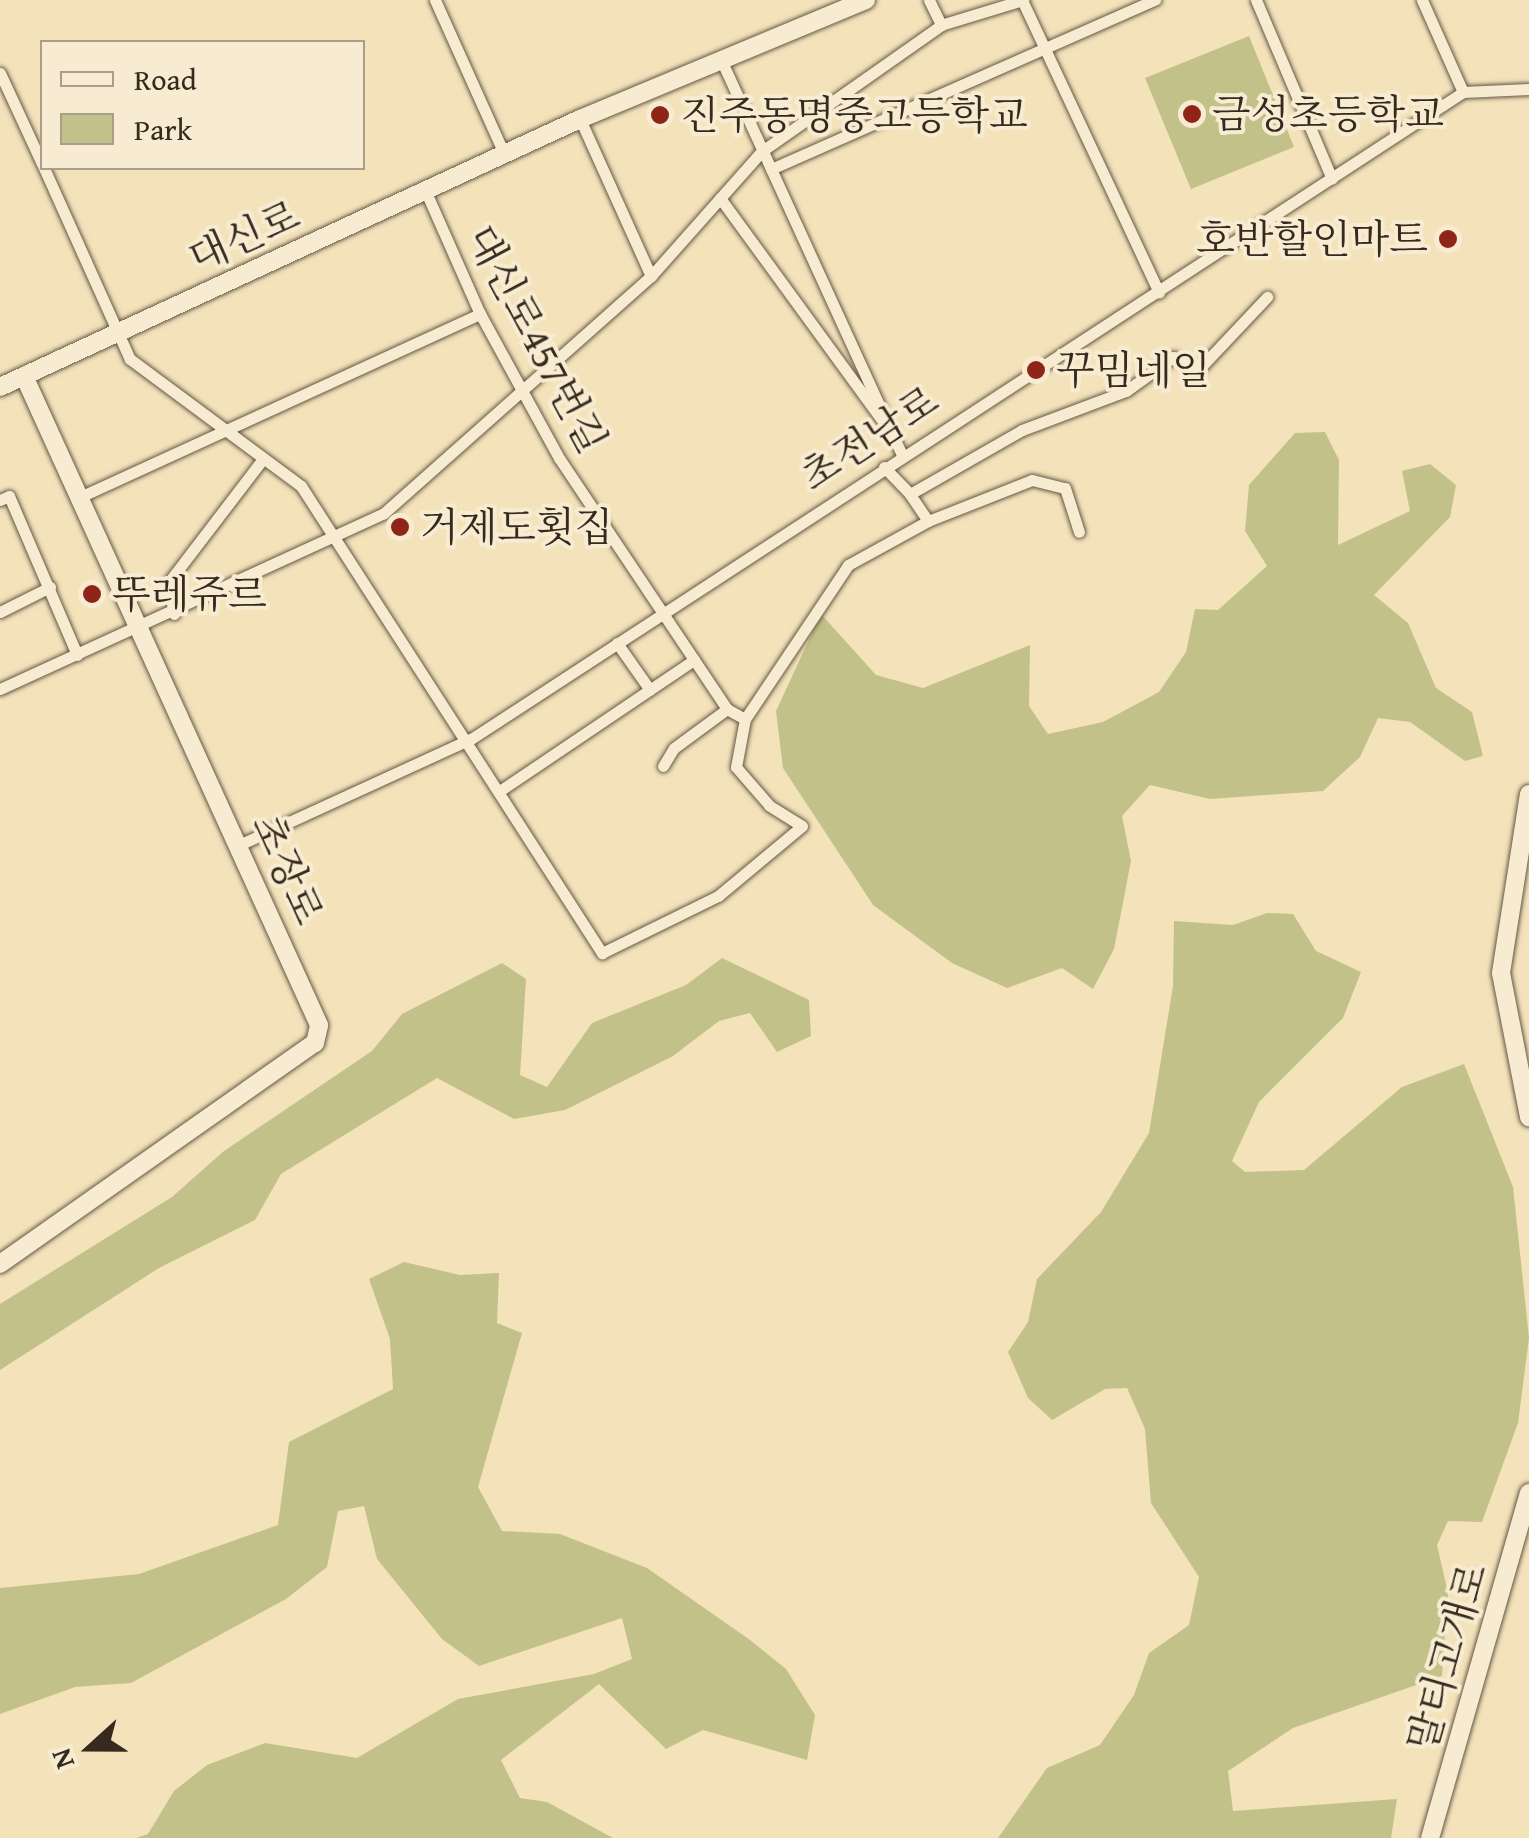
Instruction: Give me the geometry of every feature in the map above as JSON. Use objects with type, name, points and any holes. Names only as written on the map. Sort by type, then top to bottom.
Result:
[{"type":"street","points":[[435,0],[505,156]]},
{"type":"street","name":"대신로","points":[[0,386],[580,120],[722,64],[866,0]]},
{"type":"street","points":[[929,0],[941,25]]},
{"type":"street","points":[[0,689],[142,629],[384,513],[651,276],[762,150],[941,25],[1023,0],[1160,292]]},
{"type":"street","points":[[772,168],[1154,0]]},
{"type":"street","points":[[1256,0],[1332,179]]},
{"type":"street","points":[[1422,0],[1464,92],[1529,89]]},
{"type":"street","points":[[722,64],[902,455]]},
{"type":"street","points":[[0,73],[40,160]]},
{"type":"street","name":"초전남로","points":[[239,845],[471,739],[1464,92]]},
{"type":"street","points":[[580,120],[651,276]]},
{"type":"street","points":[[45,170],[120,330],[130,360],[220,430],[302,486],[471,739],[602,953],[718,896],[802,826],[768,805],[736,767],[745,720],[848,566],[928,522],[1032,480],[1065,488],[1079,532]]},
{"type":"street","name":"대신로457번길","points":[[426,192],[480,314],[522,394],[728,710]]},
{"type":"street","points":[[720,198],[871,413],[888,426]]},
{"type":"street","points":[[910,494],[1022,430],[1126,391],[1173,358],[1196,369],[1207,364],[1267,297]]},
{"type":"street","points":[[80,496],[480,314]]},
{"type":"street","name":"초장로","points":[[0,1264],[315,1043],[319,1025],[24,376]]},
{"type":"street","points":[[174,614],[168,583],[262,460]]},
{"type":"street","points":[[884,467],[910,494],[928,522]]},
{"type":"street","points":[[0,500],[9,496],[77,655]]},
{"type":"street","points":[[0,612],[50,587]]},
{"type":"street","points":[[617,643],[650,690]]},
{"type":"street","points":[[501,790],[694,660]]},
{"type":"street","points":[[663,766],[674,748],[728,710],[745,720]]},
{"type":"street","points":[[1529,794],[1501,973],[1529,1116]]},
{"type":"street","name":"말티고개로","points":[[1430,1838],[1529,1493]]},
{"type":"green space","points":[[1249,36],[1294,147],[1191,189],[1145,78]]},
{"type":"green space","points":[[1325,432],[1339,460],[1338,545],[1410,511],[1402,471],[1430,464],[1456,485],[1450,517],[1374,595],[1408,623],[1436,688],[1472,712],[1483,756],[1465,761],[1410,722],[1378,718],[1360,757],[1323,791],[1210,799],[1150,785],[1122,816],[1131,861],[1114,949],[1093,989],[1062,968],[1007,988],[952,963],[873,905],[783,768],[776,711],[821,614],[876,675],[923,688],[1030,645],[1029,706],[1048,734],[1103,722],[1159,692],[1186,652],[1195,609],[1218,610],[1267,566],[1245,531],[1249,485],[1295,433]]},
{"type":"green space","points":[[1267,913],[1293,914],[1316,951],[1361,972],[1343,1018],[1259,1102],[1232,1161],[1245,1172],[1304,1170],[1402,1087],[1464,1064],[1513,1187],[1529,1338],[1518,1423],[1482,1522],[1448,1521],[1437,1545],[1448,1593],[1442,1676],[1293,1728],[1228,1771],[1233,1811],[1397,1799],[1391,1838],[998,1838],[1047,1768],[1100,1745],[1134,1695],[1149,1653],[1189,1625],[1199,1577],[1151,1503],[1145,1429],[1127,1388],[1105,1389],[1052,1420],[1028,1398],[1008,1352],[1028,1322],[1037,1279],[1101,1212],[1149,1133],[1173,986],[1174,921],[1233,925]]},
{"type":"green space","points":[[722,958],[809,1000],[811,1036],[777,1052],[750,1013],[719,1021],[673,1056],[565,1110],[514,1119],[437,1078],[281,1174],[255,1220],[159,1268],[0,1370],[0,1304],[172,1197],[224,1151],[372,1051],[402,1014],[502,963],[526,979],[520,1075],[547,1087],[592,1023],[686,985]]},
{"type":"green space","points":[[404,1262],[460,1275],[499,1273],[497,1323],[522,1333],[478,1487],[502,1531],[560,1534],[647,1568],[750,1640],[786,1669],[815,1715],[807,1760],[703,1730],[666,1749],[599,1684],[501,1760],[520,1798],[547,1802],[613,1838],[136,1838],[148,1834],[174,1791],[207,1765],[265,1743],[357,1758],[458,1699],[594,1674],[632,1659],[622,1618],[479,1666],[442,1639],[377,1559],[364,1506],[338,1511],[327,1567],[286,1599],[131,1683],[75,1687],[0,1714],[0,1588],[139,1574],[278,1525],[289,1442],[393,1389],[390,1339],[369,1279]]},
{"type":"place","name":"금성초등학교","points":[[1192,114]]},
{"type":"place","name":"진주동명중고등학교","points":[[660,115]]},
{"type":"place","name":"호반할인마트","points":[[1448,239]]},
{"type":"place","name":"꾸밈네일","points":[[1036,370]]},
{"type":"place","name":"거제도횟집","points":[[400,527]]},
{"type":"place","name":"뚜레쥬르","points":[[92,594]]}]
